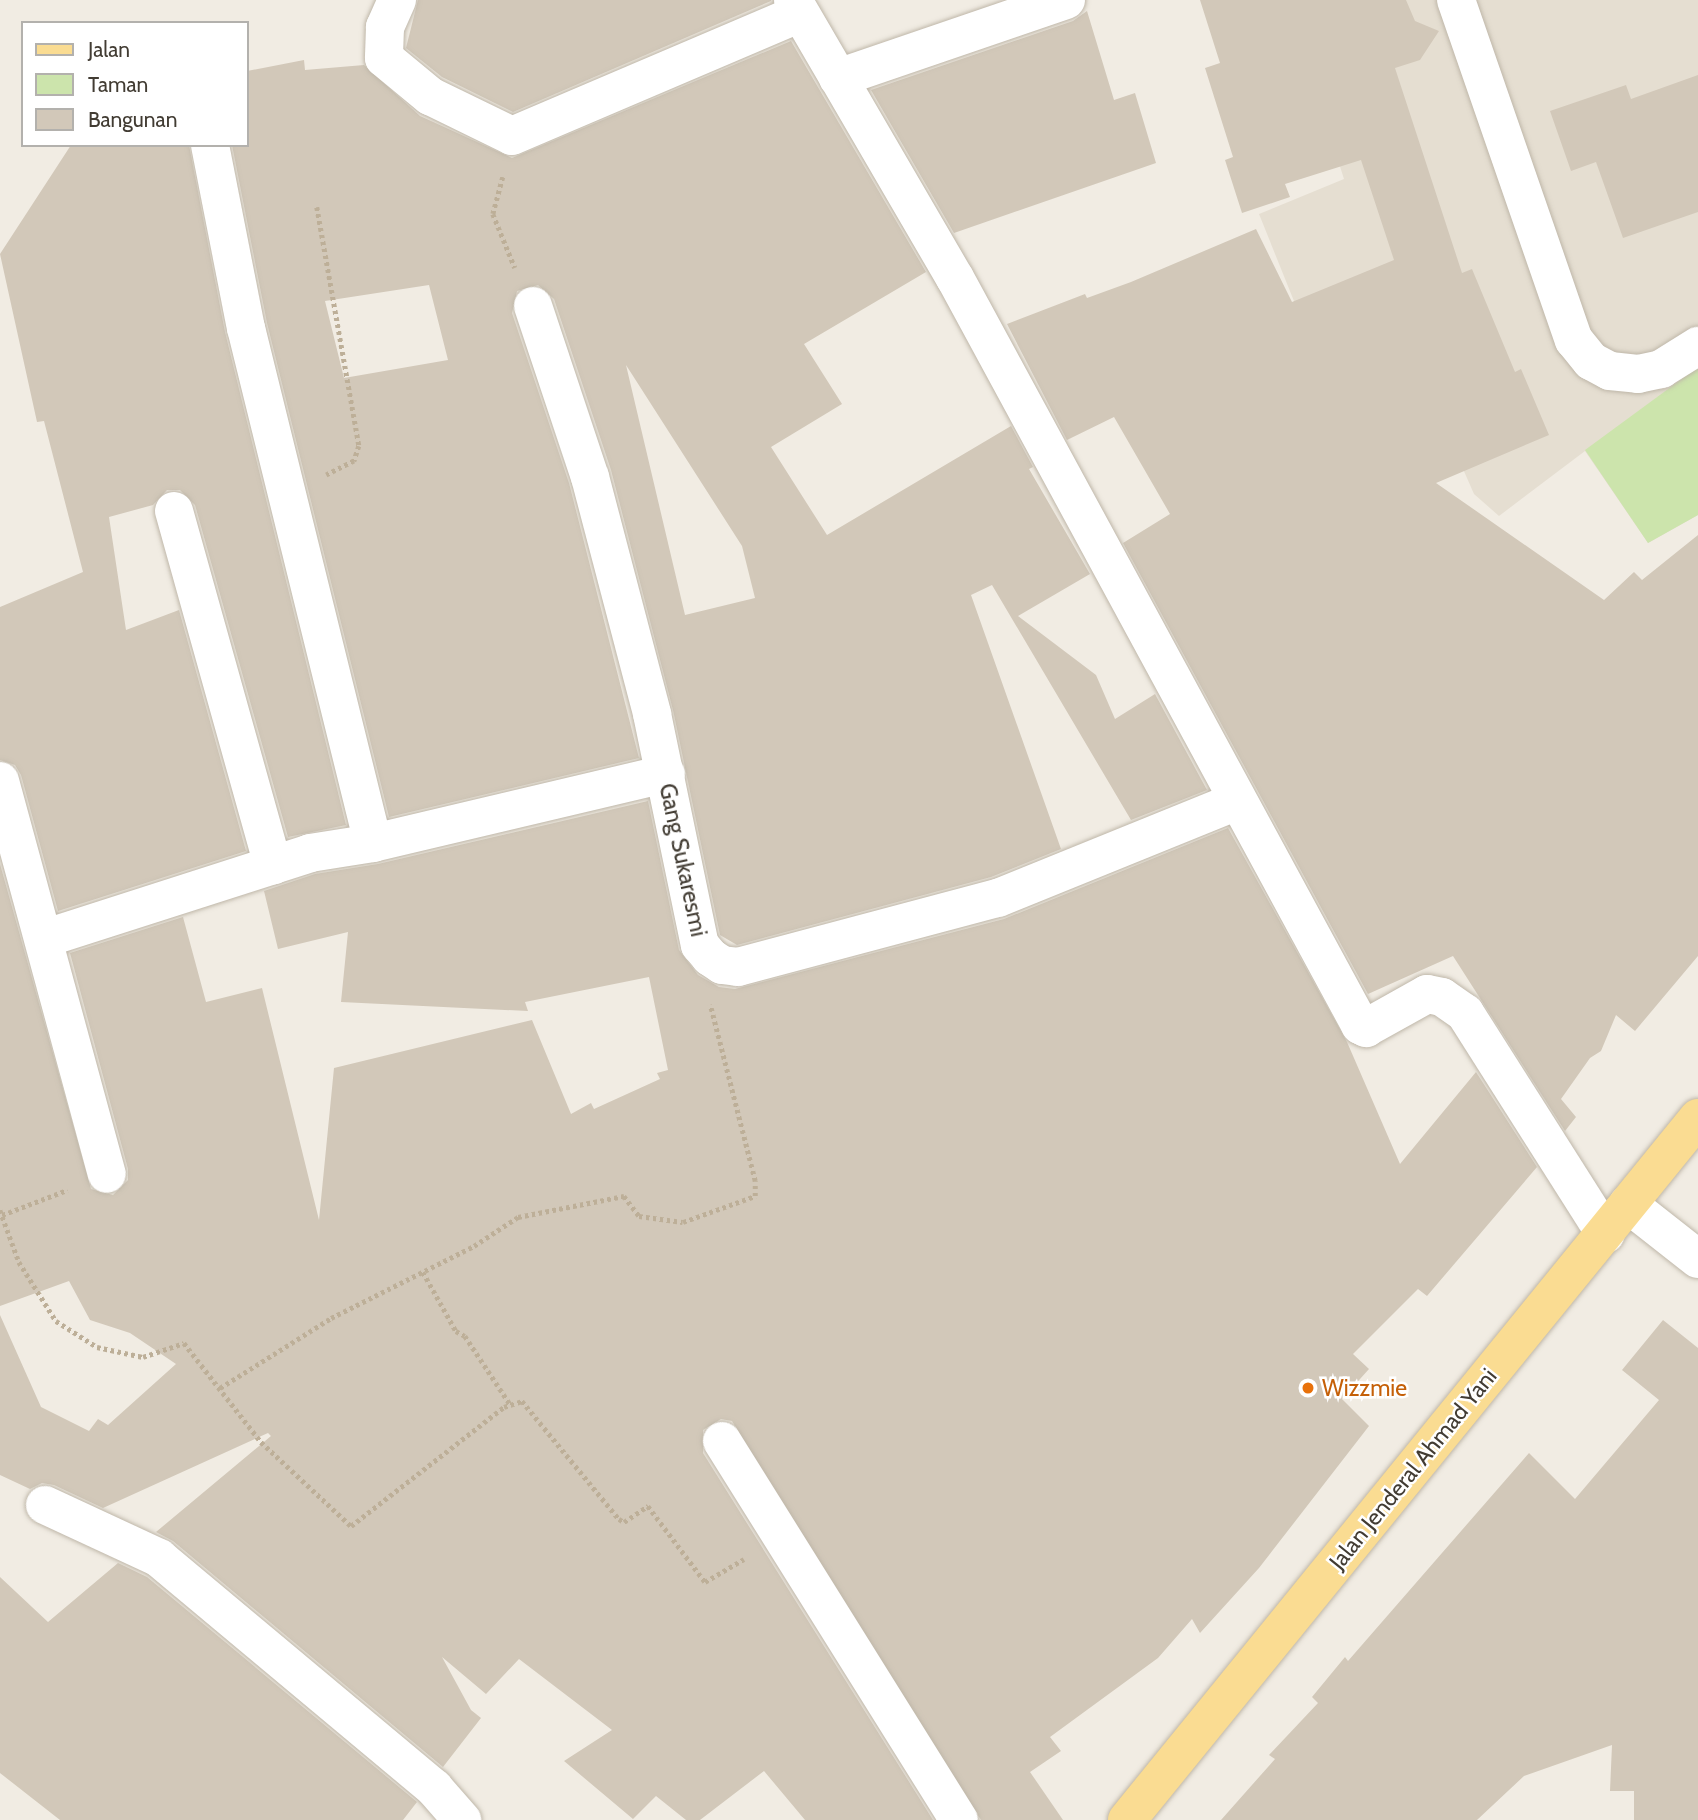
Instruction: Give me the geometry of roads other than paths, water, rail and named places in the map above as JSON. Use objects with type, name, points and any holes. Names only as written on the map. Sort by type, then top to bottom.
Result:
[{"type":"main road","name":"Jalan Jenderal Ahmad Yani","points":[[1127,1820],[1698,1118]]},
{"type":"street","points":[[397,0],[385,27],[384,58],[430,96],[513,136],[796,6],[955,278],[1235,802],[1360,1025],[1366,1028],[1427,994],[1443,997],[1465,1013],[1605,1234]]},
{"type":"street","points":[[838,78],[1066,0]]},
{"type":"street","points":[[1456,0],[1574,340],[1591,361],[1610,371],[1638,374],[1661,369],[1698,346]]},
{"type":"street","points":[[210,147],[246,328],[373,843]]},
{"type":"street","name":"Gang Sukaresmi","points":[[533,306],[590,477],[666,774],[700,945],[722,965],[738,967],[836,944],[998,898],[1235,802]]},
{"type":"street","points":[[174,511],[273,864]]},
{"type":"street","points":[[46,938],[273,864],[666,774]]},
{"type":"street","points":[[0,781],[46,938],[107,1174]]},
{"type":"street","points":[[1628,1204],[1698,1259]]},
{"type":"street","points":[[722,1441],[959,1820]]},
{"type":"street","points":[[45,1504],[159,1558],[434,1788],[462,1820]]},
{"type":"place","name":"Wizzmie","points":[[1308,1388]]}]
